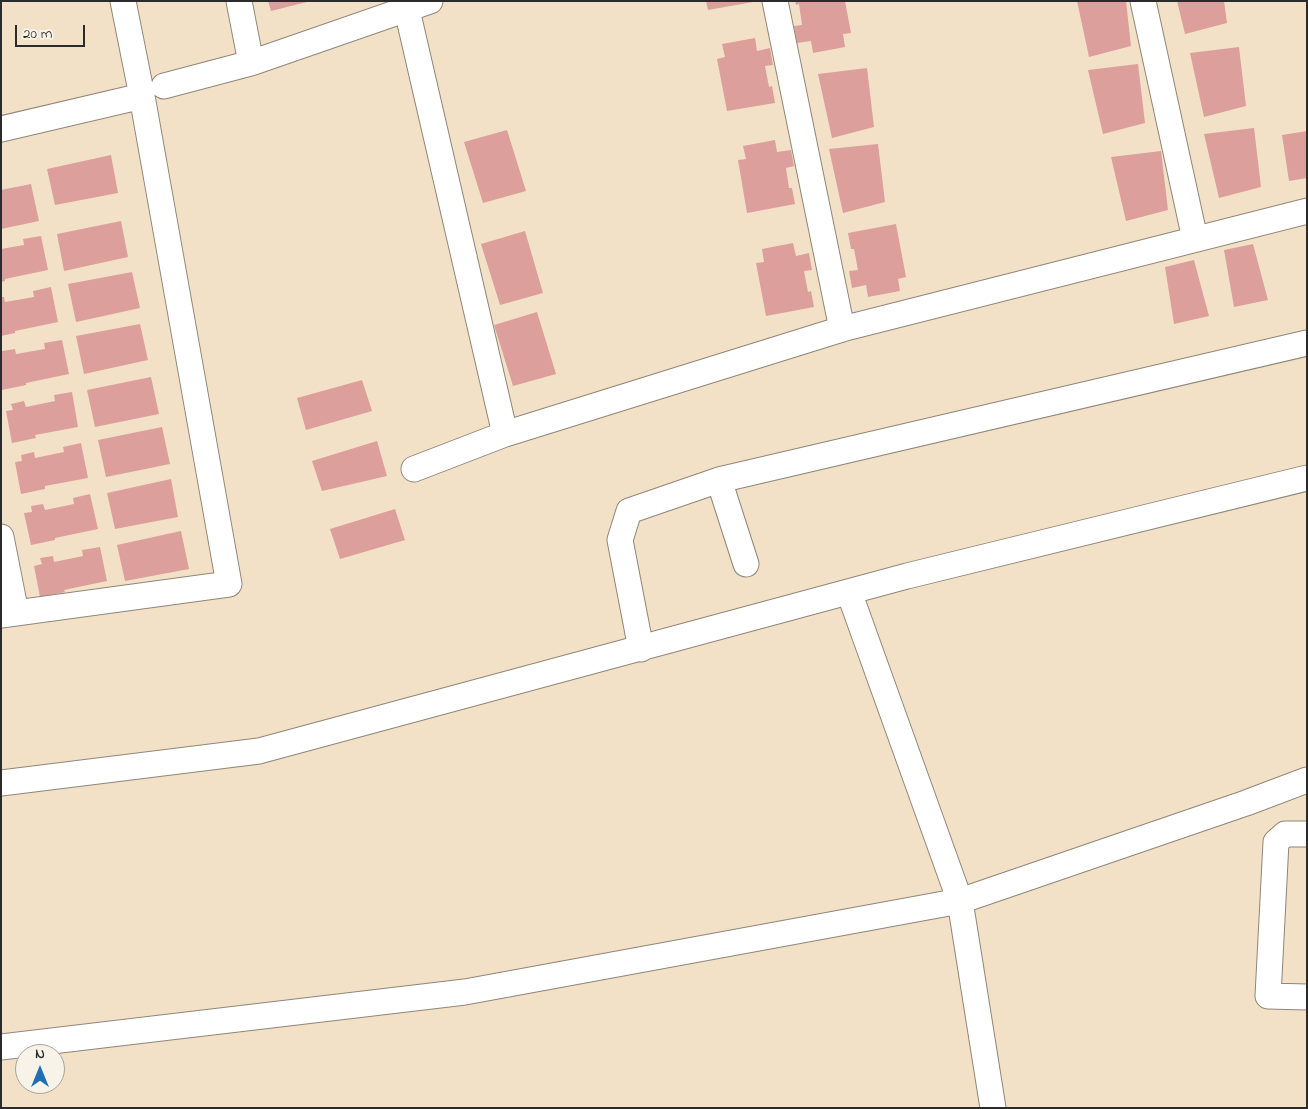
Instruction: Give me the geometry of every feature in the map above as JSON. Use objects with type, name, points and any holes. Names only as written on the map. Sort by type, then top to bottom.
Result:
[{"type":"street","points":[[1,537],[9,614],[229,584],[153,91],[123,1]]},
{"type":"street","points":[[239,1],[251,63]]},
{"type":"street","points":[[1,129],[153,91],[251,63],[430,1]]},
{"type":"street","points":[[775,1],[842,329]]},
{"type":"street","points":[[1143,1],[1195,240]]},
{"type":"street","points":[[407,10],[505,434]]},
{"type":"street","points":[[414,468],[505,434],[842,329],[1307,212]]},
{"type":"street","points":[[641,649],[620,540],[629,511],[719,480],[1307,343]]},
{"type":"street","points":[[1,783],[259,751],[907,576],[1307,478]]},
{"type":"street","points":[[719,480],[746,564]]},
{"type":"street","points":[[849,592],[960,901],[993,1108]]},
{"type":"street","points":[[1,1047],[465,992],[960,901],[1246,804],[1307,780]]},
{"type":"street","points":[[1307,834],[1285,834],[1276,842],[1268,996],[1307,997]]},
{"type":"building","points":[[268,1],[306,1],[307,2],[271,11]]},
{"type":"building","points":[[706,1],[753,1],[753,2],[708,10]]},
{"type":"building","points":[[795,1],[845,1],[851,33],[843,34],[845,47],[813,53],[811,41],[797,43],[794,26],[802,25],[799,4],[796,5]]},
{"type":"building","points":[[1077,1],[1126,1],[1131,46],[1089,57]]},
{"type":"building","points":[[1177,1],[1224,1],[1227,23],[1185,34]]},
{"type":"building","points":[[755,38],[757,51],[770,48],[773,65],[765,66],[769,87],[772,86],[775,103],[727,111],[717,59],[725,57],[722,44]]},
{"type":"building","points":[[1239,47],[1246,106],[1204,117],[1190,53]]},
{"type":"building","points":[[1138,64],[1145,123],[1103,134],[1088,70]]},
{"type":"building","points":[[867,68],[874,127],[832,138],[818,74]]},
{"type":"building","points":[[1254,128],[1261,187],[1219,198],[1204,134]]},
{"type":"building","points":[[507,130],[526,191],[483,203],[464,142]]},
{"type":"building","points":[[1307,131],[1307,178],[1289,181],[1282,135]]},
{"type":"building","points":[[775,140],[777,152],[791,150],[794,166],[786,168],[789,188],[792,188],[795,204],[747,213],[738,160],[746,159],[743,146]]},
{"type":"building","points":[[878,144],[885,202],[843,213],[829,149]]},
{"type":"building","points":[[1161,151],[1168,210],[1126,221],[1111,157]]},
{"type":"building","points":[[111,155],[118,193],[55,205],[47,169]]},
{"type":"building","points":[[31,184],[39,221],[1,229],[1,190]]},
{"type":"building","points":[[121,221],[128,257],[64,271],[57,234]]},
{"type":"building","points":[[896,224],[906,277],[898,279],[900,291],[868,297],[866,285],[852,288],[849,271],[858,270],[854,249],[851,249],[848,233]]},
{"type":"building","points":[[525,231],[543,293],[500,305],[481,244]]},
{"type":"building","points":[[41,236],[48,270],[5,279],[5,281],[1,282],[1,249],[24,245],[23,239]]},
{"type":"building","points":[[793,243],[796,256],[809,253],[812,270],[804,271],[808,292],[811,291],[814,307],[766,316],[756,263],[764,262],[762,249]]},
{"type":"building","points":[[1253,244],[1268,300],[1234,307],[1224,250]]},
{"type":"building","points":[[1194,260],[1209,316],[1174,324],[1165,267]]},
{"type":"building","points":[[132,272],[140,308],[76,322],[68,284]]},
{"type":"building","points":[[51,287],[58,322],[15,331],[15,333],[1,336],[1,297],[4,297],[5,302],[34,297],[33,291]]},
{"type":"building","points":[[537,312],[556,374],[513,386],[494,325]]},
{"type":"building","points":[[140,324],[148,360],[84,374],[76,336]]},
{"type":"building","points":[[62,340],[69,374],[2,390],[2,351],[15,349],[16,354],[45,349],[44,343]]},
{"type":"building","points":[[151,377],[159,414],[95,427],[87,390]]},
{"type":"building","points":[[362,380],[372,411],[306,430],[297,398]]},
{"type":"building","points":[[72,392],[78,427],[35,435],[36,438],[12,443],[6,411],[13,410],[11,404],[24,401],[26,407],[55,401],[54,395]]},
{"type":"building","points":[[162,427],[170,464],[106,477],[98,440]]},
{"type":"building","points":[[377,441],[387,476],[322,491],[312,461]]},
{"type":"building","points":[[81,443],[88,478],[45,486],[45,489],[21,494],[15,462],[22,461],[21,455],[34,452],[35,458],[64,452],[63,447]]},
{"type":"building","points":[[171,479],[178,517],[115,529],[107,493]]},
{"type":"building","points":[[90,494],[98,529],[31,545],[24,513],[32,512],[31,506],[43,504],[45,510],[74,504],[73,498]]},
{"type":"building","points":[[395,509],[405,540],[340,559],[330,529]]},
{"type":"building","points":[[181,531],[189,569],[125,581],[117,545]]},
{"type":"building","points":[[100,547],[107,581],[40,597],[34,566],[42,564],[40,558],[53,556],[54,562],[83,556],[82,550]]}]
